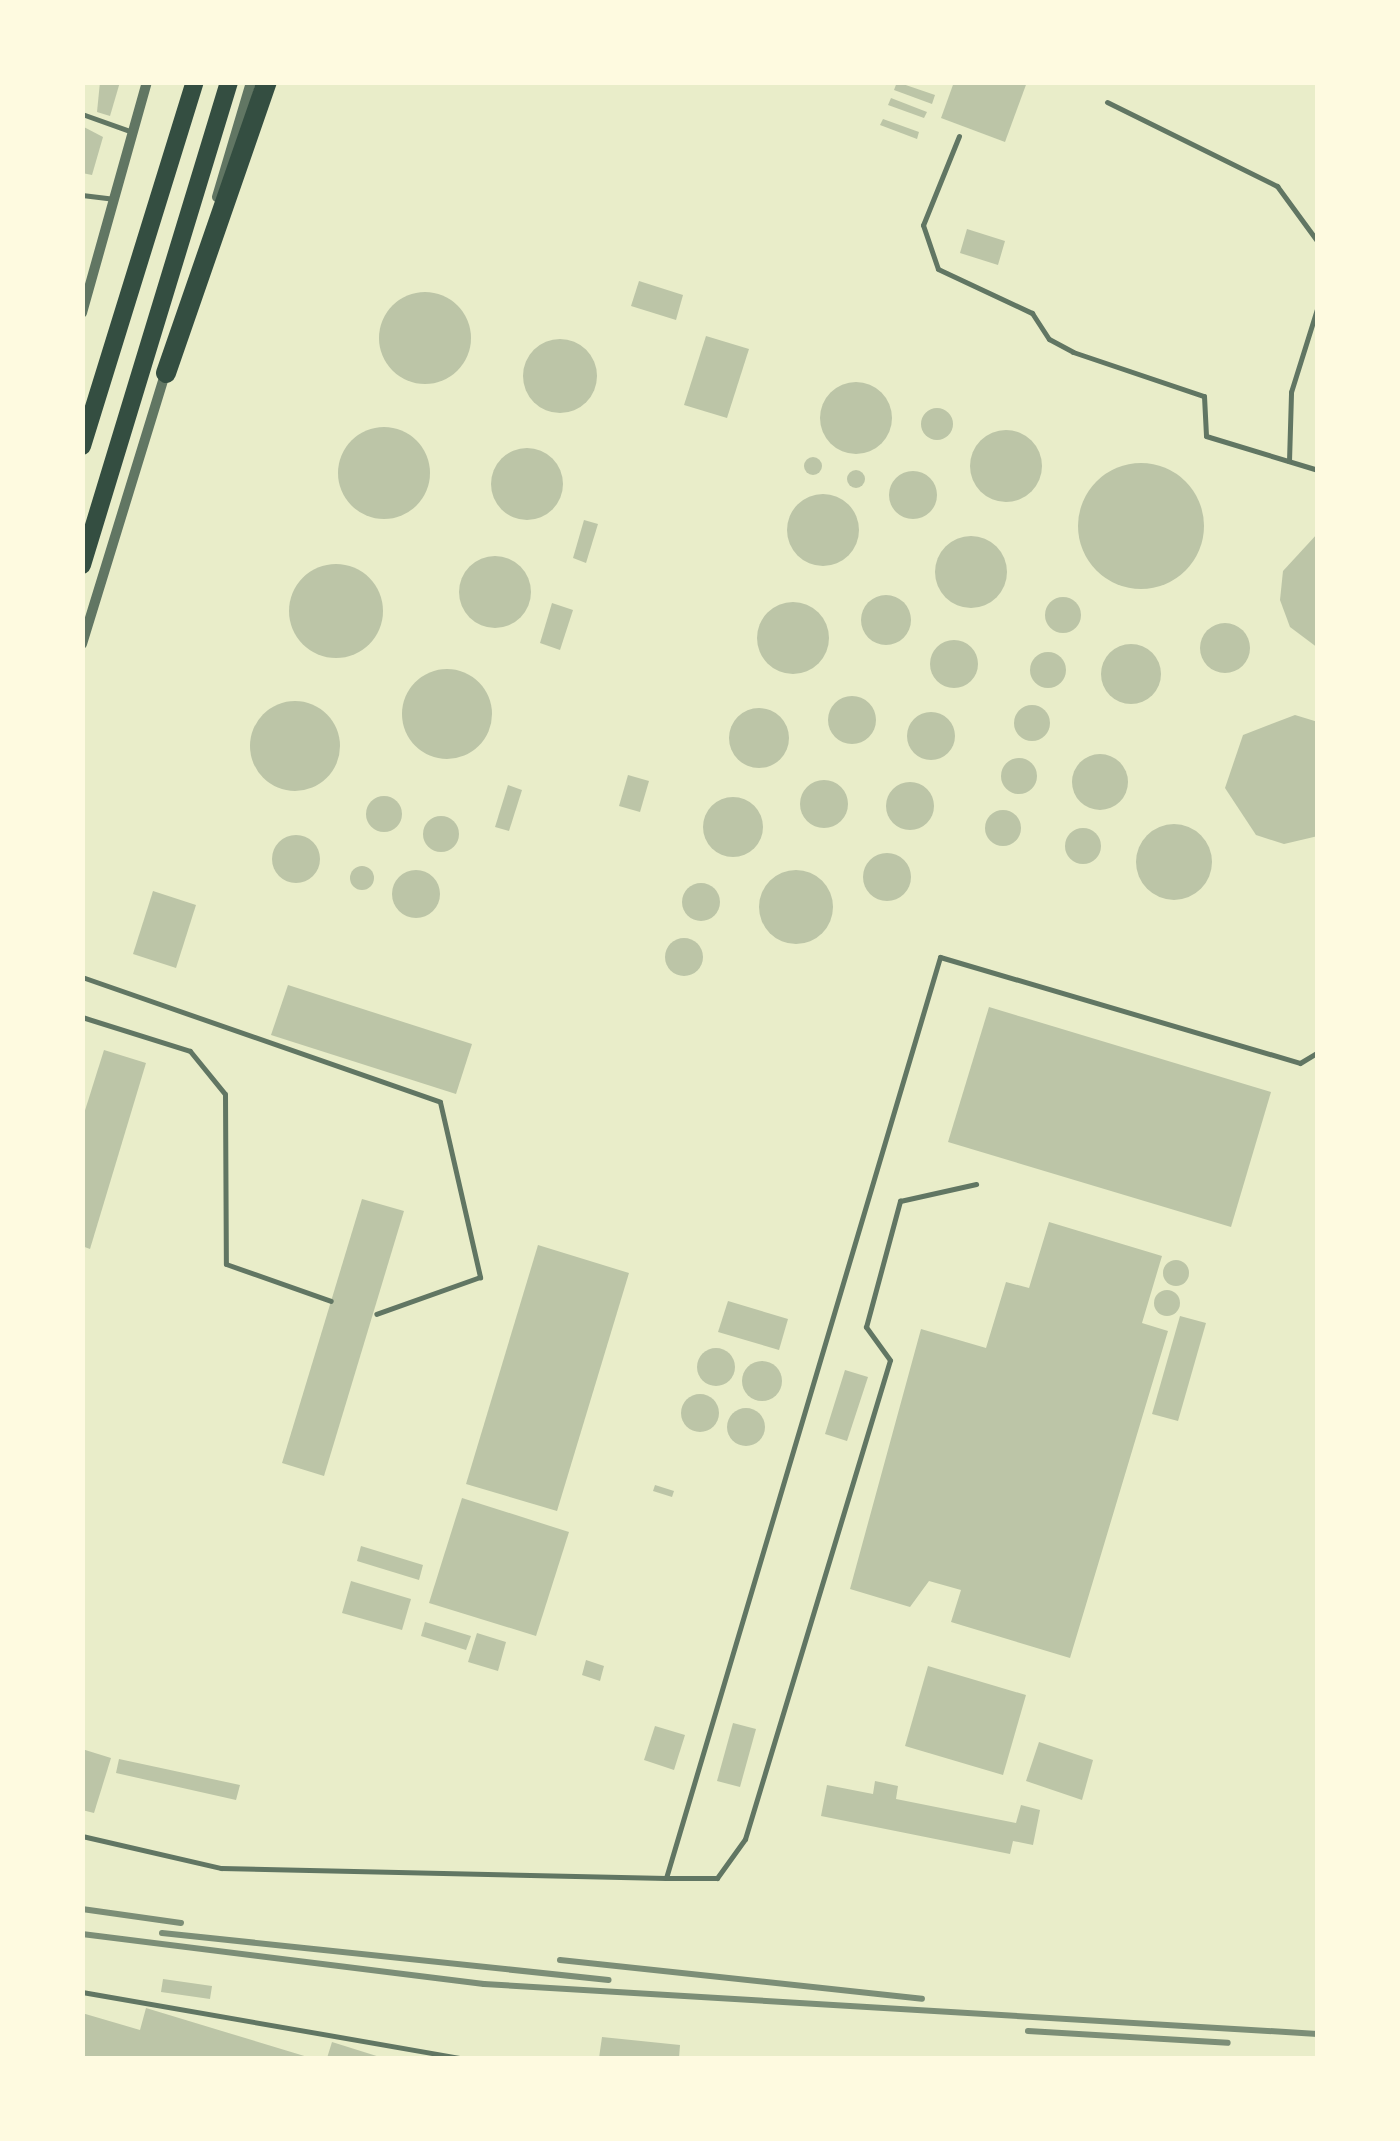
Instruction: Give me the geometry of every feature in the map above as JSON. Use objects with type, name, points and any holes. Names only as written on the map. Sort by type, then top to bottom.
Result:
[{"type":"highway","points":[[166,372],[266,82]]},
{"type":"main road","points":[[82,446],[194,82]]},
{"type":"main road","points":[[82,565],[229,82]]},
{"type":"street","points":[[82,312],[88,267],[147,82]]},
{"type":"street","points":[[82,644],[251,82]]},
{"type":"lane","points":[[1107,102],[1278,186],[1318,242]]},
{"type":"lane","points":[[82,114],[130,131]]},
{"type":"lane","points":[[959,136],[923,225],[938,270],[1032,313],[1048,339],[1073,352],[1204,396],[1206,436],[1318,470]]},
{"type":"lane","points":[[82,194],[113,198]]},
{"type":"lane","points":[[1289,461],[1291,392],[1318,306]]},
{"type":"lane","points":[[666,1878],[940,957],[1300,1063],[1318,1052]]},
{"type":"lane","points":[[82,977],[440,1102],[480,1277],[376,1314]]},
{"type":"lane","points":[[82,1017],[190,1051],[225,1094],[226,1264],[331,1301]]},
{"type":"lane","points":[[82,1836],[222,1868],[718,1878],[745,1838],[890,1360],[866,1327],[900,1201],[976,1184]]},
{"type":"lane","points":[[82,1992],[458,2058]]},
{"type":"building","points":[[100,82],[120,82],[110,116],[97,112]]},
{"type":"building","points":[[897,82],[935,95],[932,104],[894,90]]},
{"type":"building","points":[[954,82],[1027,82],[1005,142],[941,118]]},
{"type":"building","points":[[891,98],[927,112],[924,118],[888,105]]},
{"type":"building","points":[[883,119],[919,132],[917,139],[880,125]]},
{"type":"building","points":[[82,126],[103,137],[92,175],[82,173]]},
{"type":"building","points":[[967,229],[1005,241],[998,265],[960,253]]},
{"type":"building","points":[[639,281],[683,295],[676,320],[631,306]]},
{"type":"building","points":[[425,292],[443,295],[458,305],[468,320],[468,356],[458,371],[443,381],[425,384],[407,381],[392,371],[382,356],[379,338],[382,320],[392,305],[407,295]]},
{"type":"building","points":[[706,336],[749,349],[727,418],[684,405]]},
{"type":"building","points":[[560,339],[586,350],[597,376],[586,402],[560,413],[534,402],[523,376],[534,350]]},
{"type":"building","points":[[856,382],[881,393],[892,418],[881,443],[856,454],[831,443],[820,418],[831,393]]},
{"type":"building","points":[[937,408],[949,412],[953,424],[949,436],[937,440],[925,436],[921,424],[925,412]]},
{"type":"building","points":[[384,427],[410,435],[422,447],[430,473],[422,499],[410,511],[384,519],[358,511],[346,499],[338,473],[346,447],[358,435]]},
{"type":"building","points":[[1006,430],[1031,441],[1042,466],[1031,491],[1006,502],[981,491],[970,466],[981,441]]},
{"type":"building","points":[[527,448],[552,459],[563,484],[552,509],[527,520],[502,509],[491,484],[502,459]]},
{"type":"building","points":[[813,457],[822,466],[813,475],[804,466]]},
{"type":"building","points":[[1141,463],[1165,467],[1186,481],[1200,502],[1204,526],[1200,550],[1186,571],[1165,585],[1141,589],[1117,585],[1096,571],[1082,550],[1078,526],[1082,502],[1096,481],[1117,467]]},
{"type":"building","points":[[856,470],[865,479],[856,488],[847,479]]},
{"type":"building","points":[[913,471],[930,478],[937,495],[930,512],[913,519],[896,512],[889,495],[896,478]]},
{"type":"building","points":[[823,494],[848,505],[859,530],[848,555],[823,566],[798,555],[787,530],[798,505]]},
{"type":"building","points":[[584,520],[598,524],[586,563],[573,558]]},
{"type":"building","points":[[1318,533],[1318,648],[1290,627],[1280,600],[1283,571]]},
{"type":"building","points":[[971,536],[996,547],[1007,572],[996,597],[971,608],[946,597],[935,572],[946,547]]},
{"type":"building","points":[[495,556],[520,567],[531,592],[520,617],[495,628],[470,617],[459,592],[470,567]]},
{"type":"building","points":[[336,564],[354,568],[369,578],[379,593],[383,611],[379,629],[369,644],[354,654],[336,658],[318,654],[303,644],[293,629],[289,611],[293,593],[303,578],[318,568]]},
{"type":"building","points":[[886,595],[904,602],[911,620],[904,638],[886,645],[868,638],[861,620],[868,602]]},
{"type":"building","points":[[1063,597],[1076,602],[1081,615],[1076,628],[1063,633],[1050,628],[1045,615],[1050,602]]},
{"type":"building","points":[[793,602],[818,613],[829,638],[818,663],[793,674],[768,663],[757,638],[768,613]]},
{"type":"building","points":[[552,603],[573,610],[560,650],[540,643]]},
{"type":"building","points":[[1225,623],[1242,631],[1250,648],[1242,665],[1225,673],[1208,665],[1200,648],[1208,631]]},
{"type":"building","points":[[954,640],[971,647],[978,664],[971,681],[954,688],[937,681],[930,664],[937,647]]},
{"type":"building","points":[[1131,644],[1152,653],[1161,674],[1152,695],[1131,704],[1110,695],[1101,674],[1110,653]]},
{"type":"building","points":[[1048,652],[1061,657],[1066,670],[1061,683],[1048,688],[1035,683],[1030,670],[1035,657]]},
{"type":"building","points":[[447,669],[464,672],[479,682],[489,697],[489,731],[479,746],[464,756],[447,759],[430,756],[415,746],[405,731],[402,714],[405,697],[415,682],[430,672]]},
{"type":"building","points":[[852,696],[869,703],[876,720],[869,737],[852,744],[835,737],[828,720],[835,703]]},
{"type":"building","points":[[295,701],[312,704],[327,714],[337,729],[337,763],[327,778],[312,788],[295,791],[278,788],[263,778],[253,763],[250,746],[253,729],[263,714],[278,704]]},
{"type":"building","points":[[1032,705],[1045,710],[1050,723],[1045,736],[1032,741],[1019,736],[1014,723],[1019,710]]},
{"type":"building","points":[[759,708],[780,717],[789,738],[780,759],[759,768],[738,759],[729,738],[738,717]]},
{"type":"building","points":[[931,712],[948,719],[955,736],[948,753],[931,760],[914,753],[907,736],[914,719]]},
{"type":"building","points":[[1295,715],[1318,722],[1318,836],[1284,844],[1256,835],[1225,788],[1243,735]]},
{"type":"building","points":[[1100,754],[1120,762],[1128,782],[1120,802],[1100,810],[1080,802],[1072,782],[1080,762]]},
{"type":"building","points":[[1019,758],[1032,763],[1037,776],[1032,789],[1019,794],[1006,789],[1001,776],[1006,763]]},
{"type":"building","points":[[628,775],[649,781],[640,812],[619,806]]},
{"type":"building","points":[[824,780],[841,787],[848,804],[841,821],[824,828],[807,821],[800,804],[807,787]]},
{"type":"building","points":[[910,782],[927,789],[934,806],[927,823],[910,830],[893,823],[886,806],[893,789]]},
{"type":"building","points":[[508,785],[522,790],[509,831],[495,827]]},
{"type":"building","points":[[384,796],[397,801],[402,814],[397,827],[384,832],[371,827],[366,814],[371,801]]},
{"type":"building","points":[[733,797],[754,806],[763,827],[754,848],[733,857],[712,848],[703,827],[712,806]]},
{"type":"building","points":[[1003,810],[1016,815],[1021,828],[1016,841],[1003,846],[990,841],[985,828],[990,815]]},
{"type":"building","points":[[441,816],[454,821],[459,834],[454,847],[441,852],[428,847],[423,834],[428,821]]},
{"type":"building","points":[[1174,824],[1201,835],[1212,862],[1201,889],[1174,900],[1147,889],[1136,862],[1147,835]]},
{"type":"building","points":[[1083,828],[1096,833],[1101,846],[1096,859],[1083,864],[1070,859],[1065,846],[1070,833]]},
{"type":"building","points":[[296,835],[313,842],[320,859],[313,876],[296,883],[279,876],[272,859],[279,842]]},
{"type":"building","points":[[887,853],[904,860],[911,877],[904,894],[887,901],[870,894],[863,877],[870,860]]},
{"type":"building","points":[[362,866],[371,869],[371,887],[362,890],[353,887],[350,878],[353,869]]},
{"type":"building","points":[[416,870],[433,877],[440,894],[433,911],[416,918],[399,911],[392,894],[399,877]]},
{"type":"building","points":[[796,870],[822,881],[833,907],[822,933],[796,944],[770,933],[759,907],[770,881]]},
{"type":"building","points":[[701,883],[714,889],[720,902],[714,915],[701,921],[688,915],[682,902],[688,889]]},
{"type":"building","points":[[153,891],[196,905],[176,968],[133,954]]},
{"type":"building","points":[[684,938],[697,944],[703,957],[697,970],[684,976],[671,970],[665,957],[671,944]]},
{"type":"building","points":[[288,985],[472,1044],[456,1094],[271,1035]]},
{"type":"building","points":[[989,1007],[1271,1092],[1231,1227],[948,1142]]},
{"type":"building","points":[[104,1050],[146,1063],[90,1249],[82,1246],[82,1120]]},
{"type":"building","points":[[362,1199],[404,1211],[324,1476],[282,1463]]},
{"type":"building","points":[[1049,1222],[1162,1256],[1142,1323],[1168,1331],[1070,1658],[951,1622],[961,1590],[929,1581],[910,1607],[850,1589],[921,1329],[986,1348],[1006,1282],[1029,1288]]},
{"type":"building","points":[[538,1245],[629,1273],[557,1511],[466,1484]]},
{"type":"building","points":[[1176,1260],[1185,1264],[1189,1273],[1185,1282],[1176,1286],[1167,1282],[1163,1273],[1167,1264]]},
{"type":"building","points":[[1167,1290],[1176,1294],[1180,1303],[1176,1312],[1167,1316],[1158,1312],[1154,1303],[1158,1294]]},
{"type":"building","points":[[728,1301],[788,1319],[779,1350],[718,1332]]},
{"type":"building","points":[[1180,1316],[1206,1323],[1178,1421],[1152,1414]]},
{"type":"building","points":[[716,1348],[730,1353],[735,1367],[730,1381],[716,1386],[702,1381],[697,1367],[702,1353]]},
{"type":"building","points":[[762,1361],[776,1367],[782,1381],[776,1395],[762,1401],[748,1395],[742,1381],[748,1367]]},
{"type":"building","points":[[845,1370],[868,1377],[847,1441],[825,1434]]},
{"type":"building","points":[[700,1394],[714,1399],[719,1413],[714,1427],[700,1432],[686,1427],[681,1413],[686,1399]]},
{"type":"building","points":[[746,1408],[760,1413],[765,1427],[760,1441],[746,1446],[732,1441],[727,1427],[732,1413]]},
{"type":"building","points":[[655,1485],[674,1491],[672,1497],[653,1491]]},
{"type":"building","points":[[462,1498],[569,1532],[536,1636],[429,1603]]},
{"type":"building","points":[[361,1546],[423,1565],[419,1580],[357,1561]]},
{"type":"building","points":[[351,1581],[411,1599],[402,1630],[342,1613]]},
{"type":"building","points":[[425,1622],[471,1636],[466,1650],[421,1636]]},
{"type":"building","points":[[477,1633],[506,1642],[498,1671],[468,1662]]},
{"type":"building","points":[[586,1660],[604,1666],[600,1681],[582,1675]]},
{"type":"building","points":[[928,1666],[1026,1695],[1003,1775],[905,1746]]},
{"type":"building","points":[[733,1723],[756,1729],[740,1787],[717,1781]]},
{"type":"building","points":[[655,1726],[685,1735],[674,1770],[644,1760]]},
{"type":"building","points":[[1039,1742],[1093,1760],[1082,1800],[1026,1781]]},
{"type":"building","points":[[82,1749],[111,1758],[94,1813],[82,1810]]},
{"type":"building","points":[[119,1759],[240,1785],[236,1800],[116,1773]]},
{"type":"building","points":[[875,1781],[898,1786],[896,1799],[1016,1823],[1021,1805],[1040,1810],[1033,1845],[1013,1841],[1010,1854],[821,1816],[827,1785],[873,1794]]},
{"type":"building","points":[[163,1979],[212,1986],[210,1999],[161,1992]]},
{"type":"building","points":[[146,2008],[311,2058],[82,2058],[82,2013],[140,2030]]},
{"type":"building","points":[[602,2037],[680,2045],[679,2058],[599,2058]]},
{"type":"building","points":[[332,2042],[383,2058],[327,2058]]},
{"type":"railway","points":[[82,1909],[181,1923]]},
{"type":"railway","points":[[162,1933],[609,1980]]},
{"type":"railway","points":[[82,1934],[484,1984],[1318,2034]]},
{"type":"railway","points":[[560,1960],[922,1999]]},
{"type":"railway","points":[[1028,2031],[1228,2043]]}]
